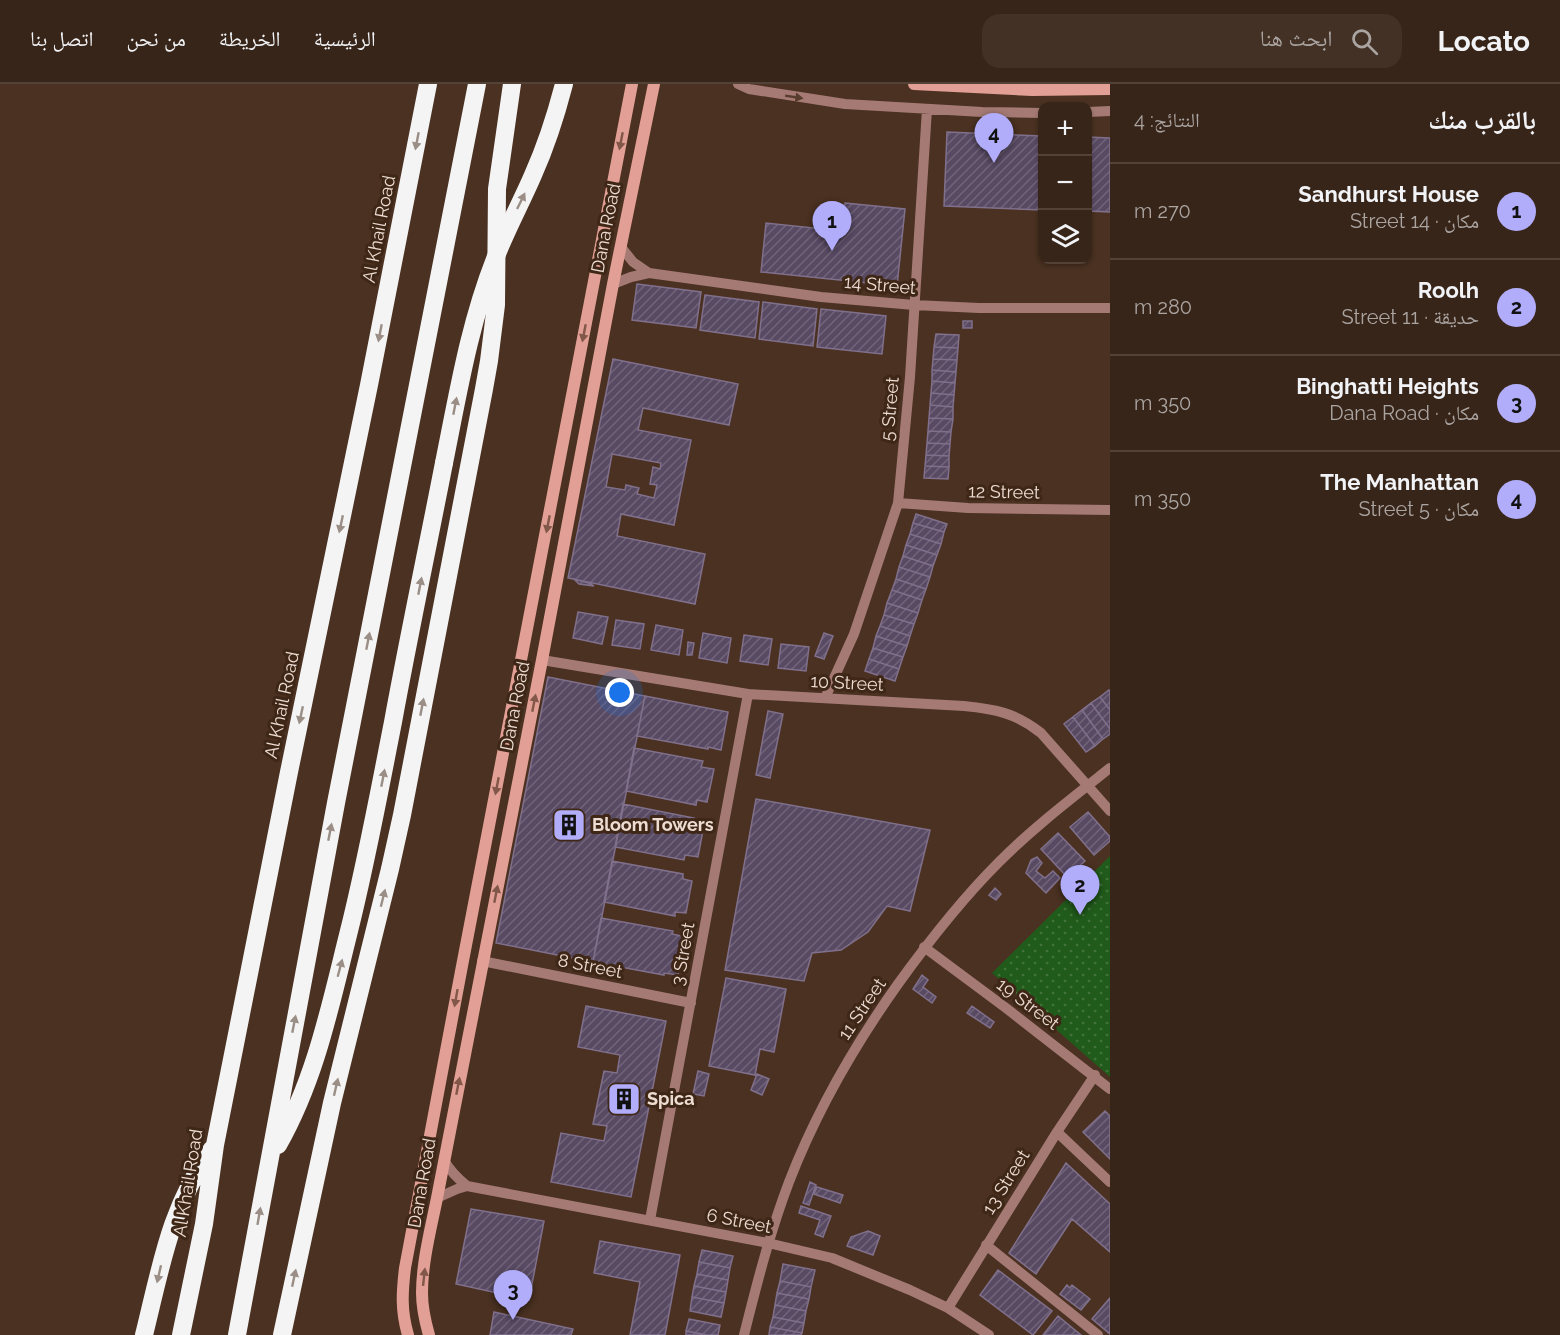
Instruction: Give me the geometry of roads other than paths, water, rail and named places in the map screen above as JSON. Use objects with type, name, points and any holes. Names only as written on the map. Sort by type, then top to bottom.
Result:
[{"type":"highway","name":"Al Khail Road","points":[[182,1335],[204,1224],[215,1145],[372,374],[428,84]]},
{"type":"highway","points":[[237,1335],[336,803],[477,84]]},
{"type":"highway","points":[[282,1335],[332,1103],[399,826],[486,380],[496,305],[497,189],[512,84]]},
{"type":"highway","points":[[269,1160],[295,1111],[315,1060],[349,932],[375,818],[466,351],[495,258],[544,149],[564,84]]},
{"type":"highway","points":[[144,1335],[166,1244],[178,1209],[194,1175],[215,1145]]},
{"type":"street","name":"Dana Road","points":[[408,1335],[403,1318],[402,1293],[405,1268],[632,84]]},
{"type":"street","name":"Dana Road","points":[[429,1335],[422,1293],[437,1198],[543,658],[613,284],[654,84]]},
{"type":"street","points":[[738,84],[749,89],[845,104],[1038,113]]},
{"type":"street","points":[[914,84],[1032,90],[1110,89]]},
{"type":"street","name":"5 Street","points":[[825,698],[854,634],[898,503],[910,377],[927,109]]},
{"type":"street","points":[[1092,112],[1110,111]]},
{"type":"street","points":[[621,247],[633,262],[649,273]]},
{"type":"street","name":"14 Street","points":[[613,284],[649,273],[798,294],[914,305],[979,308],[1110,308]]},
{"type":"street","name":"12 Street","points":[[898,503],[968,508],[1110,510]]},
{"type":"street","points":[[522,660],[525,669],[534,672],[543,658],[540,641],[531,639],[524,646]]},
{"type":"street","name":"10 Street","points":[[543,658],[748,694],[996,710],[1013,715],[1041,733],[1110,811]]},
{"type":"street","name":"3 Street","points":[[650,1220],[748,694]]},
{"type":"street","name":"11 Street","points":[[744,1335],[768,1243],[793,1173],[827,1098],[875,1017],[924,947],[999,862],[1042,822],[1110,768]]},
{"type":"street","name":"19 Street","points":[[924,947],[1095,1075],[1110,1089]]},
{"type":"street","points":[[462,966],[463,971],[474,976],[482,962],[480,949],[468,948],[465,952]]},
{"type":"street","name":"8 Street","points":[[482,962],[691,1003]]},
{"type":"street","name":"13 Street","points":[[948,1308],[1095,1075]]},
{"type":"street","points":[[1057,1132],[1110,1182]]},
{"type":"street","points":[[444,1160],[458,1179],[467,1186]]},
{"type":"street","points":[[437,1198],[467,1186]]},
{"type":"street","name":"6 Street","points":[[467,1186],[768,1243],[832,1258],[948,1308],[989,1335]]},
{"type":"street","points":[[986,1245],[1098,1335]]},
{"type":"place","name":"The Manhattan","points":[[994,163]]},
{"type":"place","name":"Sandhurst House","points":[[832,251]]},
{"type":"place","name":"Bloom Towers","points":[[569,825]]},
{"type":"place","name":"Roolh","points":[[1080,915]]},
{"type":"place","name":"Spica","points":[[624,1099]]},
{"type":"place","name":"Binghatti Heights","points":[[513,1320]]}]
